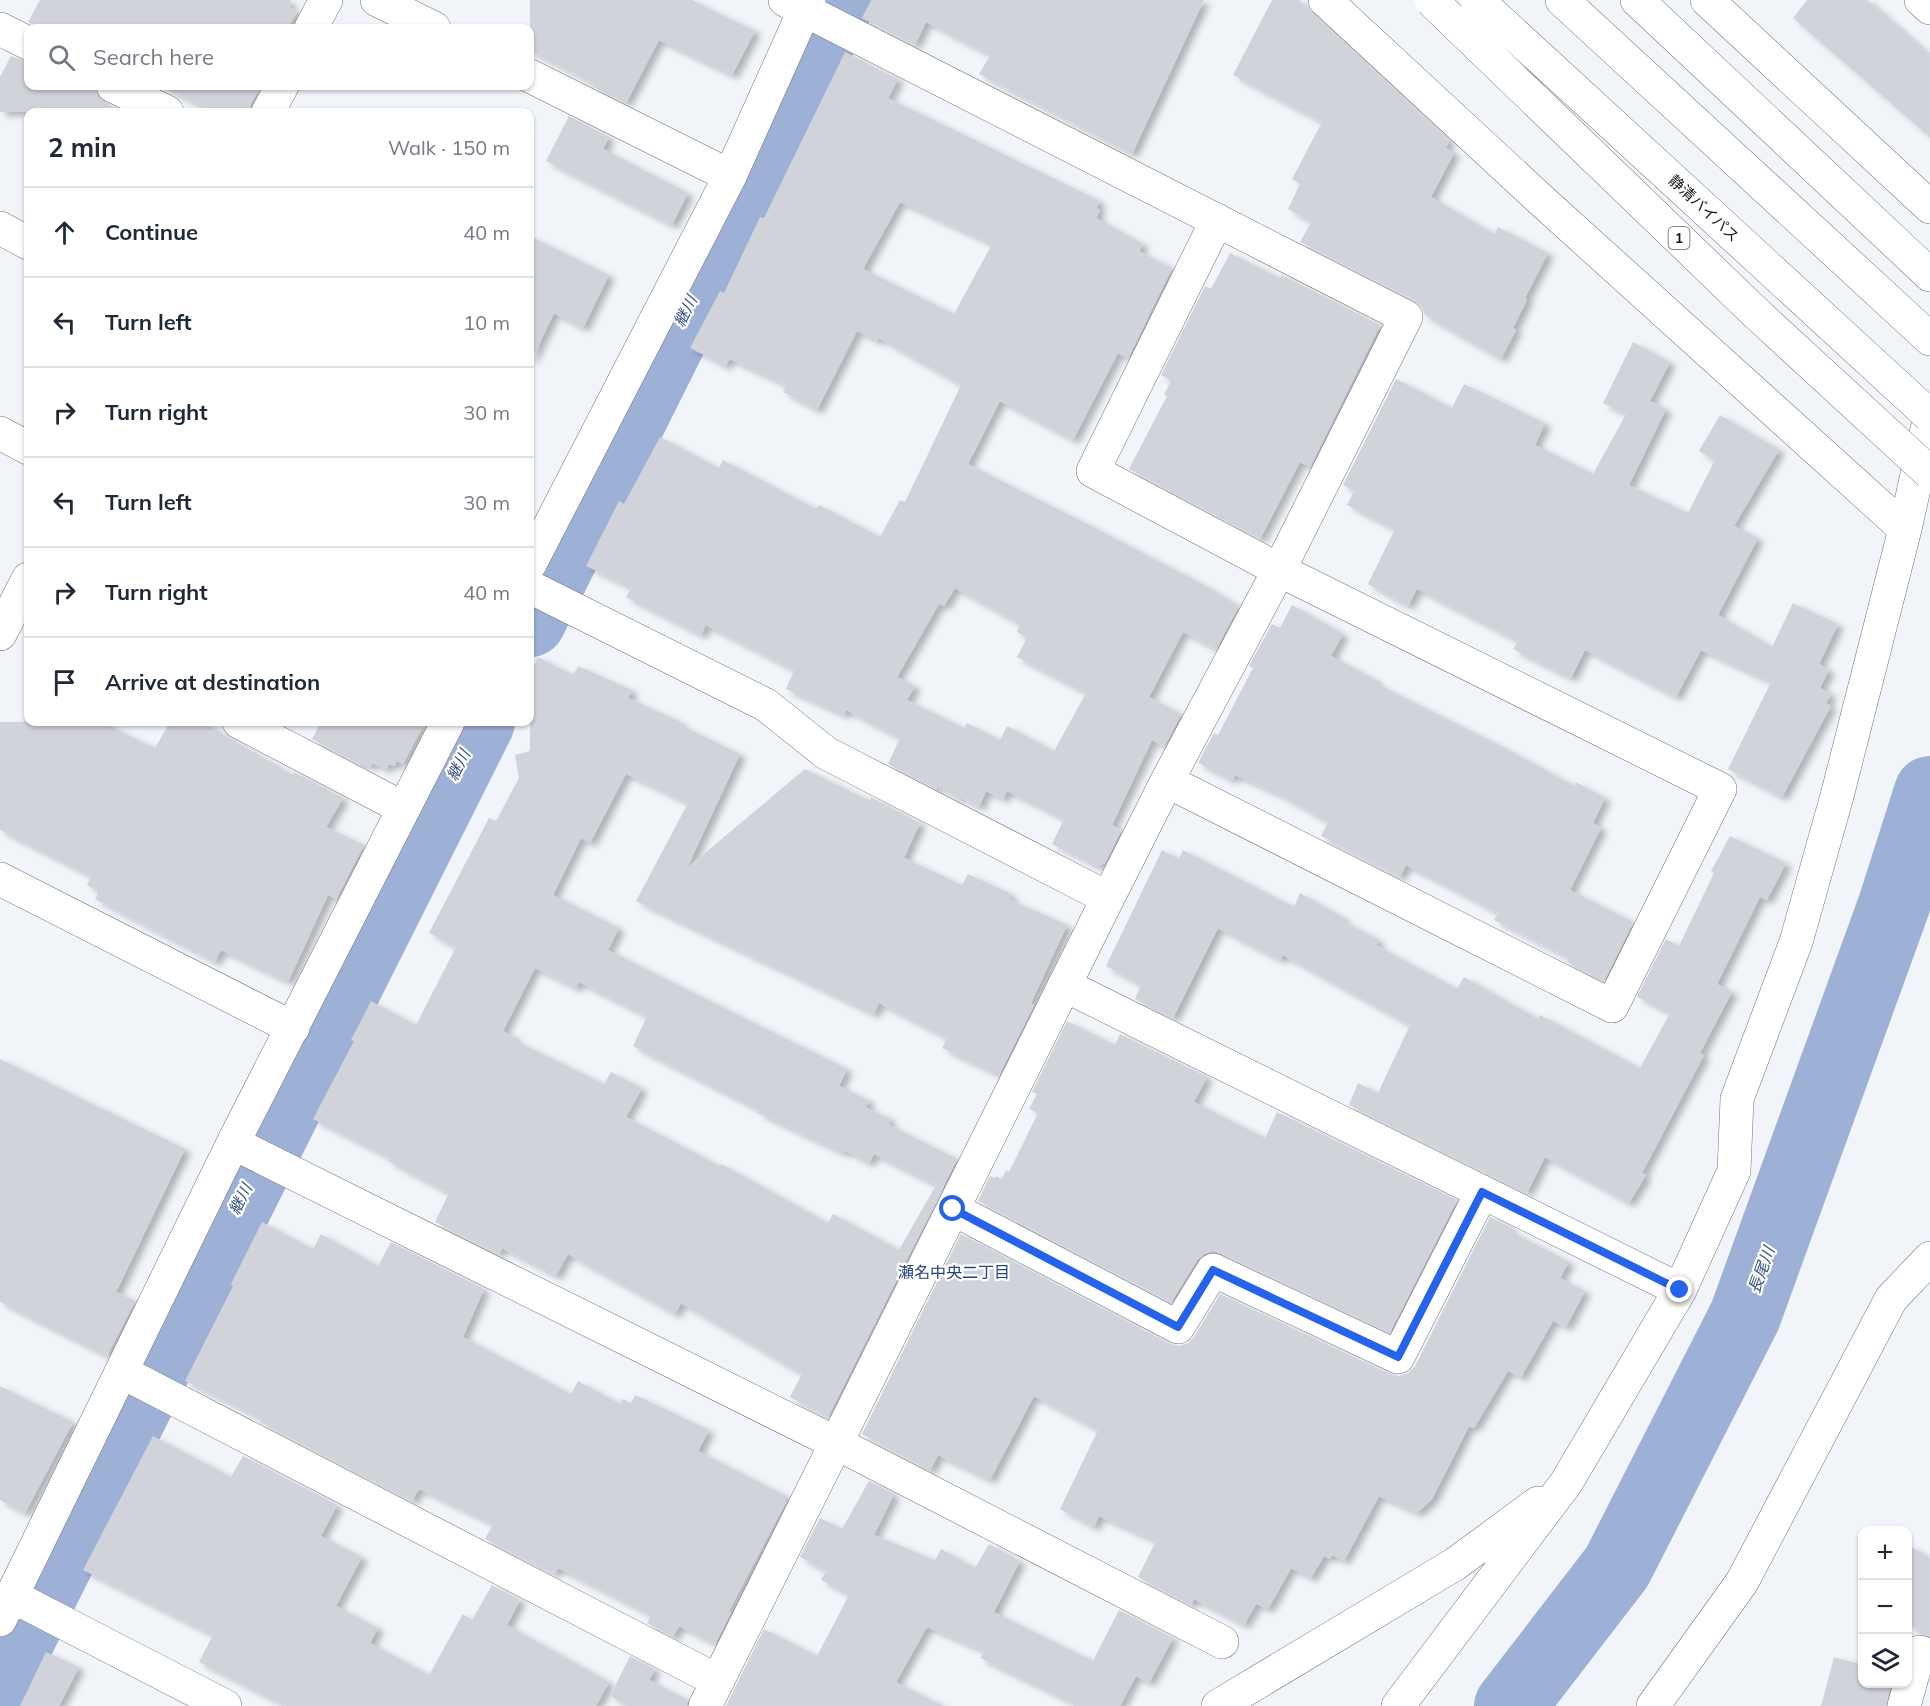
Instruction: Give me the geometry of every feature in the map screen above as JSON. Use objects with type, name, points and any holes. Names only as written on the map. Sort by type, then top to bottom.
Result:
[{"type":"main road","points":[[313,24],[326,0]]},
{"type":"main road","points":[[377,0],[426,24]]},
{"type":"main road","points":[[1325,0],[1541,200],[1905,529]]},
{"type":"main road","name":"1","points":[[1431,0],[1757,314],[1930,473]]},
{"type":"main road","name":"静清バイパス","points":[[1477,0],[1930,416]]},
{"type":"main road","points":[[1562,0],[1930,339]]},
{"type":"main road","points":[[1637,0],[1930,275]]},
{"type":"main road","points":[[1707,0],[1930,207]]},
{"type":"main road","points":[[1921,0],[1930,8]]},
{"type":"main road","points":[[122,1372],[711,1693],[1167,781],[1279,570],[1406,317],[799,3],[730,176],[534,556]]},
{"type":"main road","points":[[0,29],[24,41]]},
{"type":"main road","points":[[534,78],[730,176]]},
{"type":"main road","points":[[121,90],[159,108]]},
{"type":"main road","points":[[270,108],[280,90]]},
{"type":"main road","points":[[1167,781],[1612,1006],[1719,789],[1279,570],[1093,471],[1217,220]]},
{"type":"main road","points":[[0,228],[24,241]]},
{"type":"main road","points":[[1398,1706],[1566,1483],[1680,1290],[1734,1171],[1737,1099],[1796,942],[1837,796],[1905,529],[1930,416]]},
{"type":"main road","points":[[0,433],[24,446]]},
{"type":"main road","points":[[534,589],[766,705],[826,753],[1108,898]]},
{"type":"main road","points":[[0,634],[24,598]]},
{"type":"main road","points":[[247,726],[403,808]]},
{"type":"main road","points":[[225,1706],[6,1608],[233,1143],[446,726]]},
{"type":"main road","points":[[4,891],[293,1029]]},
{"type":"main road","points":[[1064,985],[1680,1290]]},
{"type":"main road","points":[[233,1143],[836,1443],[1221,1642]]},
{"type":"main road","points":[[953,1209],[1178,1327],[1213,1270],[1398,1357],[1482,1192]]},
{"type":"main road","points":[[1653,1706],[1742,1582],[1891,1299],[1930,1258]]},
{"type":"main road","points":[[1218,1706],[1455,1564],[1566,1483]]},
{"type":"main road","points":[[1904,1706],[1919,1652],[1930,1655]]},
{"type":"building","points":[[40,0],[291,0],[288,7],[297,11],[290,24],[32,24],[28,22]]},
{"type":"building","points":[[530,0],[692,0],[755,31],[732,75],[659,40],[626,103],[534,53],[534,24],[530,24]]},
{"type":"building","points":[[871,0],[1204,0],[1132,154],[979,74],[990,55],[926,22],[915,45],[862,18]]},
{"type":"building","points":[[1272,0],[1299,0],[1449,141],[1446,148],[1454,153],[1431,197],[1494,234],[1498,227],[1548,253],[1525,298],[1527,300],[1513,328],[1516,330],[1501,359],[1425,315],[1415,300],[1300,242],[1311,222],[1288,209],[1300,184],[1292,179],[1322,122],[1233,75]]},
{"type":"building","points":[[1807,0],[1867,0],[1930,56],[1930,137],[1793,18]]},
{"type":"building","points":[[845,52],[898,79],[888,98],[1100,201],[1096,208],[1100,210],[1096,218],[1143,244],[1139,251],[1172,268],[1128,358],[1118,353],[1073,440],[1000,401],[968,464],[1204,585],[1239,606],[1216,649],[1183,632],[1149,697],[1181,714],[1164,747],[1152,740],[1112,825],[1121,830],[1105,863],[1097,866],[1052,844],[1064,819],[1007,791],[1003,799],[986,791],[979,807],[937,786],[936,789],[888,764],[900,738],[846,710],[844,715],[786,689],[794,670],[706,625],[701,635],[626,597],[631,588],[586,566],[619,501],[624,504],[660,437],[719,468],[723,460],[816,509],[819,505],[880,537],[900,500],[905,502],[961,385],[879,338],[877,341],[857,331],[817,410],[783,392],[786,385],[730,359],[725,366],[690,348],[720,291],[724,293],[760,217],[764,218]],"holes":[[[900,202],[992,244],[954,314],[863,269]],[[955,588],[1020,624],[1017,632],[1027,638],[1017,657],[1086,693],[1054,751],[1007,726],[1000,740],[967,723],[964,728],[907,700],[915,686],[897,677],[939,604],[944,606]]]},
{"type":"building","points":[[11,56],[24,61],[24,90],[96,90],[98,97],[116,108],[24,108],[24,112],[0,112],[0,77]]},
{"type":"building","points":[[168,90],[259,90],[250,108],[206,108]]},
{"type":"building","points":[[569,116],[609,137],[603,149],[688,193],[672,225],[546,161]]},
{"type":"building","points":[[534,238],[609,275],[583,328],[554,313],[534,355]]},
{"type":"building","points":[[1230,253],[1280,278],[1282,275],[1380,325],[1310,467],[1300,462],[1260,539],[1129,469],[1167,396],[1164,395],[1171,380],[1161,375],[1205,286],[1211,289]]},
{"type":"building","points":[[1633,342],[1670,362],[1650,401],[1666,409],[1629,485],[1688,513],[1715,460],[1699,451],[1720,415],[1779,450],[1734,526],[1758,538],[1718,615],[1772,647],[1793,603],[1838,624],[1819,664],[1829,670],[1820,688],[1831,694],[1826,703],[1831,706],[1782,797],[1728,769],[1771,682],[1701,650],[1676,697],[1585,650],[1571,678],[1513,649],[1518,641],[1417,589],[1408,606],[1368,584],[1395,529],[1347,505],[1354,491],[1343,485],[1396,379],[1452,408],[1464,384],[1545,423],[1535,445],[1593,474],[1626,414],[1603,403]]},
{"type":"building","points":[[1292,605],[1343,634],[1331,656],[1376,680],[1375,683],[1501,746],[1574,786],[1576,782],[1605,798],[1593,823],[1601,828],[1570,890],[1633,922],[1604,981],[1567,962],[1569,958],[1494,920],[1498,913],[1451,888],[1406,865],[1400,877],[1321,836],[1328,822],[1278,794],[1235,775],[1232,780],[1198,763],[1214,733],[1218,735],[1253,668],[1249,666],[1272,624],[1280,628]]},
{"type":"building","points":[[538,657],[573,675],[578,666],[632,690],[628,698],[681,722],[680,725],[740,754],[687,868],[805,769],[870,801],[871,797],[920,823],[904,858],[962,885],[968,874],[1011,894],[1009,899],[1067,925],[1031,1003],[1034,1005],[999,1075],[942,1048],[947,1038],[879,1003],[874,1014],[636,901],[688,803],[626,774],[590,843],[581,838],[553,895],[619,928],[608,950],[847,1069],[839,1086],[869,1100],[866,1107],[891,1119],[888,1124],[957,1159],[828,1417],[790,1397],[802,1374],[681,1303],[675,1314],[568,1254],[556,1276],[502,1248],[499,1254],[435,1222],[449,1193],[388,1161],[390,1158],[313,1119],[354,1041],[351,1040],[371,1001],[416,1025],[456,947],[429,933],[489,818],[496,821],[519,778],[515,755],[530,751],[530,726],[534,726],[534,666]],"holes":[[[535,968],[576,988],[579,982],[647,1016],[633,1046],[759,1110],[758,1113],[843,1153],[844,1150],[869,1163],[874,1154],[936,1185],[899,1250],[833,1214],[828,1223],[721,1164],[720,1166],[626,1117],[642,1088],[611,1072],[604,1084],[514,1040],[515,1037],[503,1031]]]},
{"type":"building","points":[[0,722],[24,722],[24,726],[109,726],[155,748],[168,726],[209,726],[293,775],[294,772],[343,798],[326,827],[364,845],[336,899],[328,895],[288,982],[221,950],[215,962],[95,899],[99,892],[87,885],[91,876],[0,830]]},
{"type":"building","points":[[319,726],[423,726],[403,764],[397,761],[394,766],[389,764],[386,769],[372,763],[370,767],[362,763],[361,765],[312,739]]},
{"type":"building","points":[[1730,836],[1786,863],[1767,900],[1760,897],[1717,984],[1732,992],[1700,1053],[1704,1055],[1642,1173],[1646,1175],[1629,1203],[1545,1157],[1527,1193],[1349,1105],[1358,1083],[1378,1093],[1410,1025],[1283,955],[1280,960],[1218,928],[1173,1018],[1135,999],[1141,985],[1106,966],[1162,850],[1179,859],[1183,850],[1294,907],[1300,893],[1344,918],[1343,921],[1379,940],[1376,945],[1457,989],[1464,977],[1538,1019],[1540,1015],[1640,1068],[1670,1013],[1637,997],[1666,939],[1679,946],[1714,873],[1711,871]]},
{"type":"building","points":[[1067,1021],[1115,1045],[1120,1034],[1207,1077],[1194,1102],[1265,1138],[1277,1112],[1457,1200],[1390,1332],[1213,1251],[1197,1260],[1171,1302],[978,1201],[990,1176],[1002,1179],[1006,1170],[1009,1172],[1038,1113],[1029,1109],[1037,1094],[1032,1092]]},
{"type":"building","points":[[0,1059],[185,1149],[116,1292],[135,1301],[107,1356],[0,1302]]},
{"type":"building","points":[[1490,1217],[1510,1227],[1509,1230],[1569,1262],[1560,1278],[1585,1291],[1566,1327],[1553,1321],[1521,1377],[1508,1371],[1474,1428],[1469,1426],[1432,1499],[1417,1513],[1379,1496],[1344,1561],[1332,1555],[1330,1559],[1324,1556],[1311,1578],[1291,1568],[1268,1609],[1256,1604],[1244,1625],[1194,1599],[1191,1605],[1138,1577],[1156,1541],[1099,1516],[1094,1527],[1060,1509],[1098,1430],[1034,1396],[990,1480],[938,1455],[930,1471],[862,1434],[961,1234],[1170,1344],[1179,1346],[1188,1343],[1194,1337],[1220,1294],[1390,1374],[1399,1376],[1408,1373],[1415,1366]]},
{"type":"building","points":[[262,1222],[313,1249],[321,1234],[378,1266],[391,1242],[484,1289],[463,1337],[571,1394],[578,1381],[620,1404],[622,1399],[631,1403],[635,1395],[709,1430],[698,1451],[786,1496],[784,1501],[786,1502],[729,1611],[731,1612],[715,1644],[679,1626],[673,1637],[647,1623],[651,1615],[558,1568],[555,1574],[485,1539],[493,1524],[419,1489],[412,1501],[260,1422],[262,1419],[185,1381]]},
{"type":"building","points":[[0,1386],[73,1422],[25,1513],[0,1500]]},
{"type":"building","points":[[153,1436],[231,1477],[243,1456],[337,1505],[321,1536],[362,1557],[336,1606],[378,1628],[370,1643],[429,1675],[463,1614],[472,1620],[492,1585],[520,1600],[507,1625],[609,1682],[596,1706],[286,1706],[199,1662],[213,1635],[83,1570]]},
{"type":"building","points":[[869,1481],[894,1494],[874,1535],[935,1560],[941,1549],[975,1568],[989,1544],[1020,1561],[994,1612],[1093,1661],[1119,1610],[1173,1638],[1149,1683],[1136,1676],[1120,1706],[1079,1706],[980,1658],[984,1651],[927,1627],[896,1682],[943,1706],[726,1706],[764,1629],[817,1656],[849,1595],[821,1580],[826,1571],[800,1557],[820,1518],[842,1529]]},
{"type":"building","points":[[1912,1547],[1930,1558],[1930,1636],[1912,1627]]},
{"type":"building","points":[[46,1652],[79,1667],[59,1706],[20,1706]]},
{"type":"building","points":[[630,1656],[655,1669],[649,1680],[688,1700],[686,1706],[628,1706],[610,1696]]},
{"type":"building","points":[[1834,1657],[1858,1664],[1858,1688],[1890,1688],[1886,1706],[1821,1706]]},
{"type":"waterway","name":"継川","points":[[534,613],[840,0]]},
{"type":"waterway","name":"継川","points":[[0,1677],[477,726]]},
{"type":"waterway","name":"長尾川","points":[[1510,1706],[1617,1567],[1745,1316],[1894,905],[1930,792]]},
{"type":"district","name":"瀬名中央二丁目","points":[[954,1272]]},
{"type":"route","points":[[953,1209],[1178,1327],[1213,1270],[1398,1357],[1482,1192],[1680,1290]]}]
